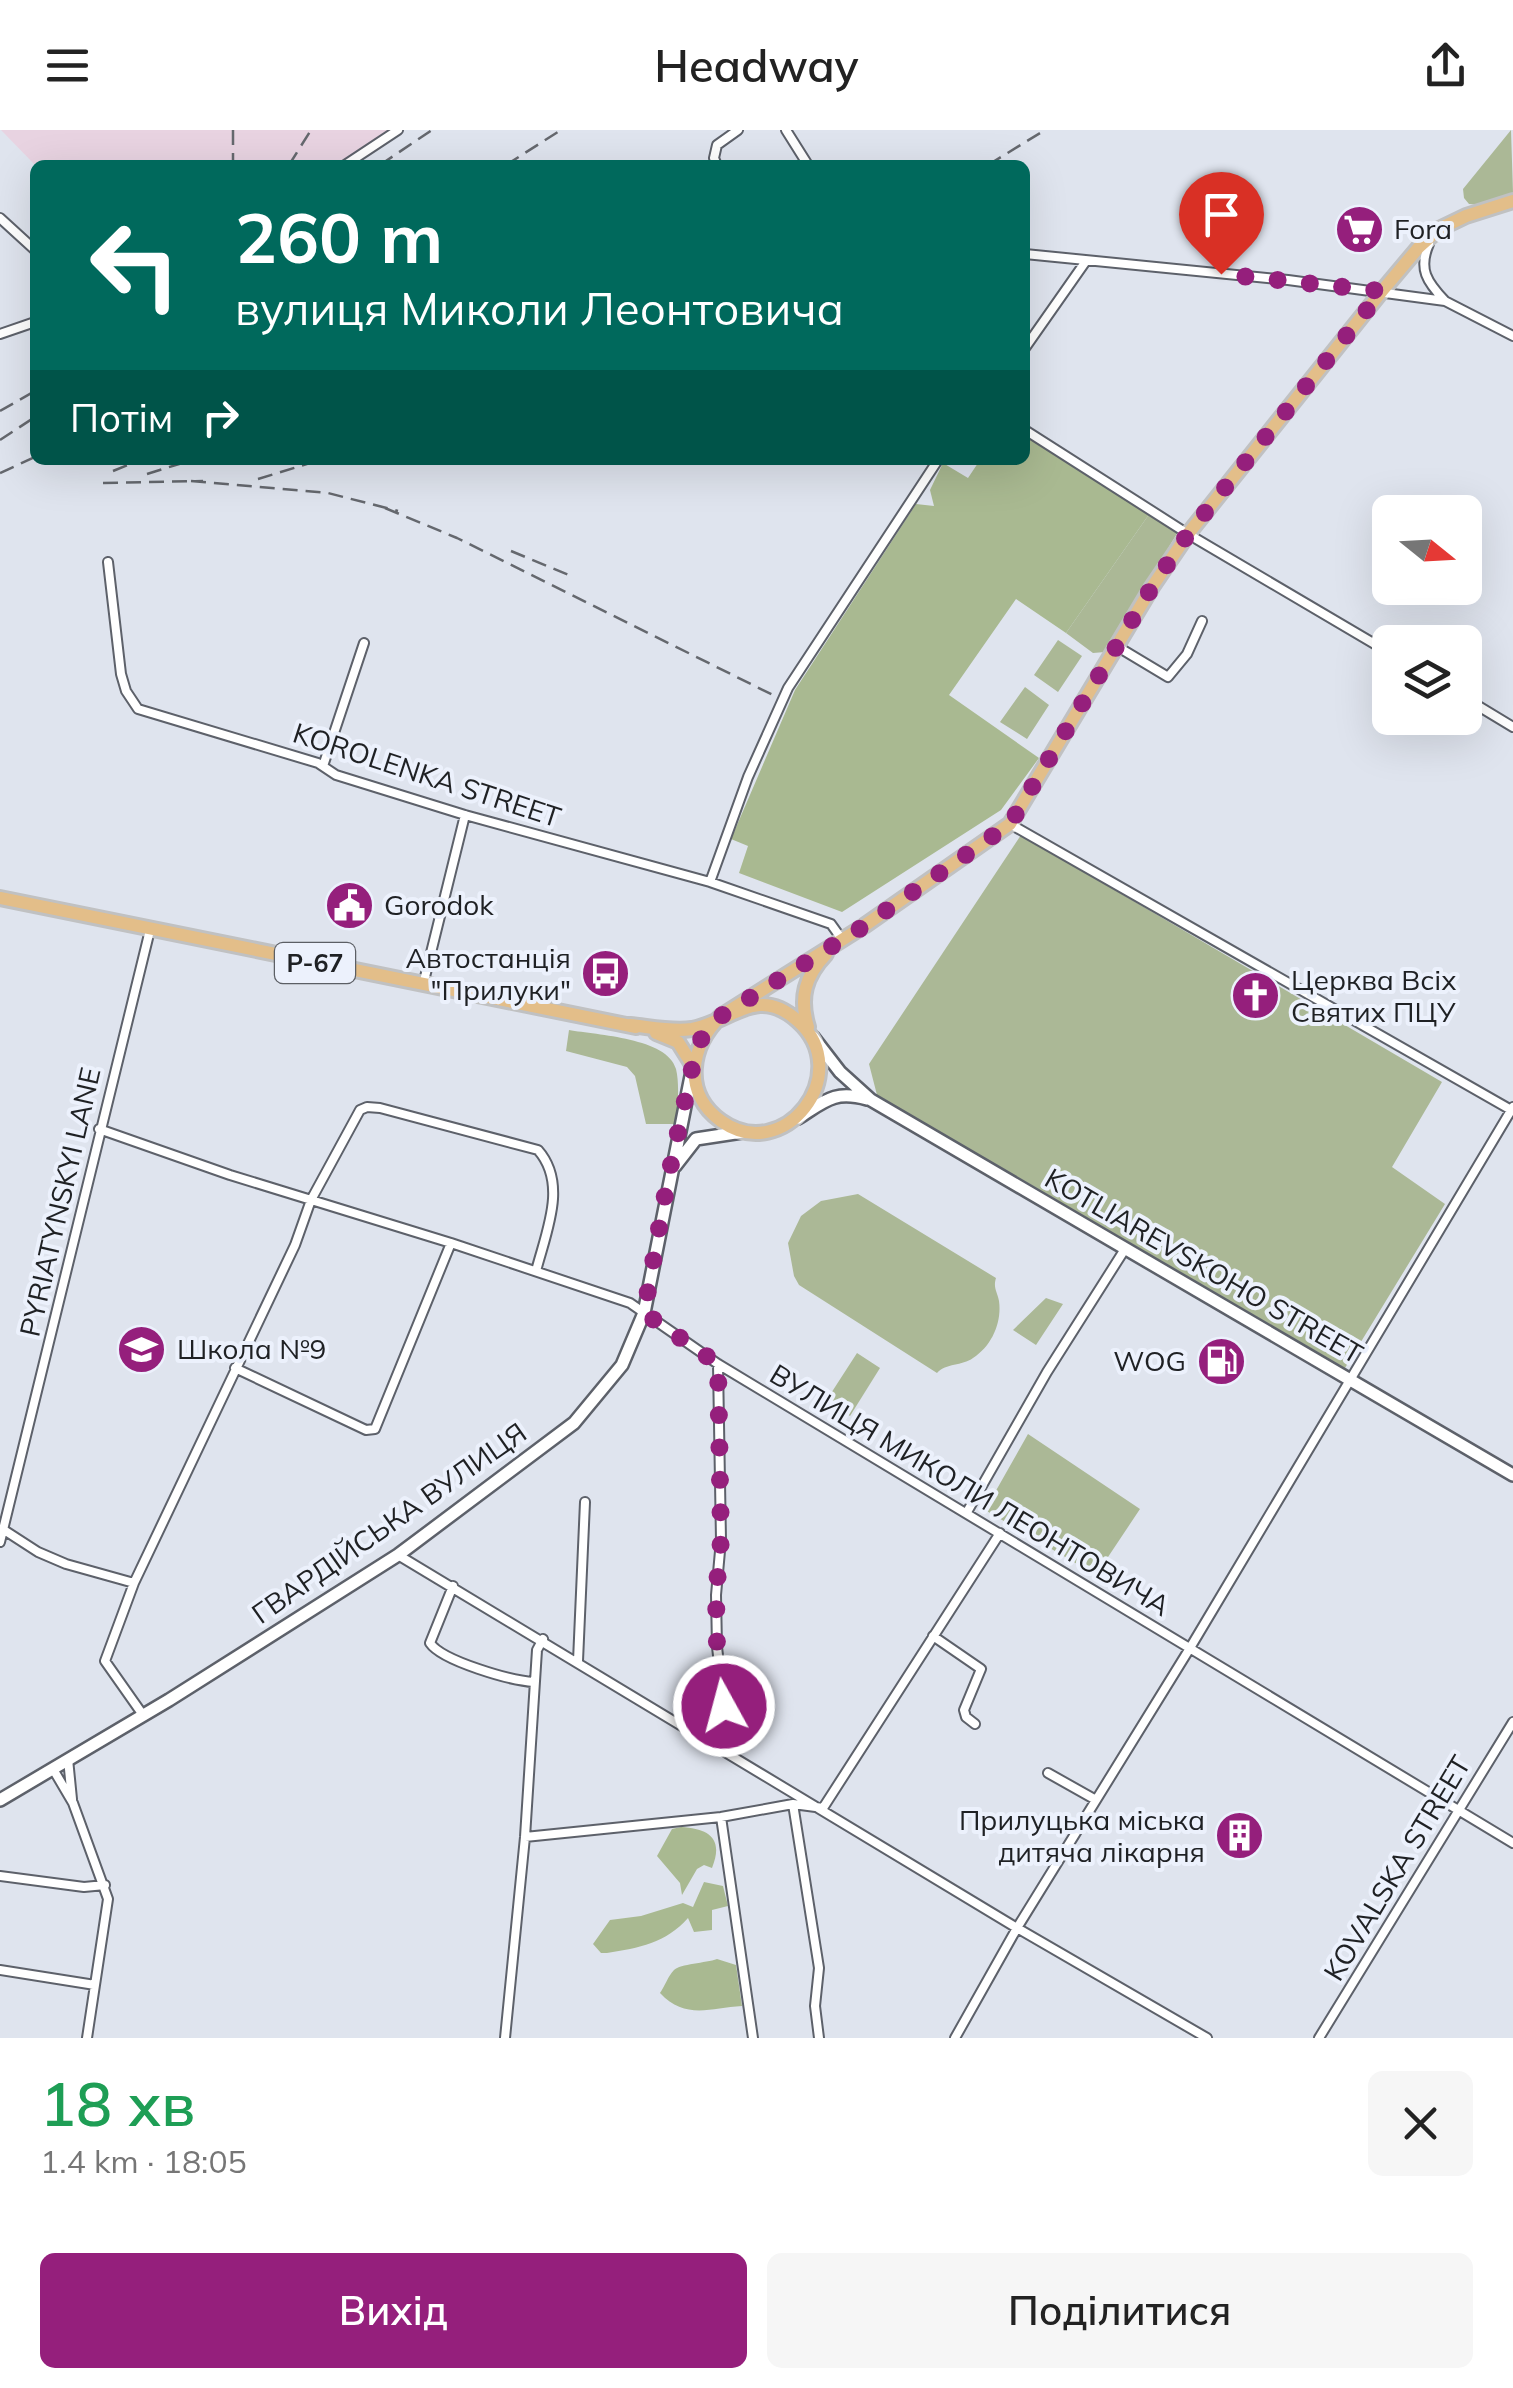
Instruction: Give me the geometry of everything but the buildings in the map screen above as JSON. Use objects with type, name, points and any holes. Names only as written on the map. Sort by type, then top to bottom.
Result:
[{"type":"main road","name":"Р-67","points":[[744,1132],[712,1115],[695,1084],[697,1046],[707,1030],[721,1016],[864,926],[1010,824],[1188,534],[1382,291],[1419,246],[1439,229],[1513,201]]},
{"type":"main road","name":"Р-67","points":[[0,898],[630,1026],[678,1042],[693,1066]]},
{"type":"main road","name":"Р-67","points":[[797,1118],[818,1088],[820,1069],[818,1050],[803,1010],[807,980],[841,938]]},
{"type":"main road","name":"Р-67","points":[[630,1026],[687,1030],[739,1008],[759,1005],[779,1009],[810,1034]]},
{"type":"main road","name":"KOTLIAREVSKOHO STREET","points":[[810,1034],[840,1072],[871,1100],[1513,1475]]},
{"type":"main road","name":"ГВАРДІЙСЬКА ВУЛИЦЯ","points":[[0,1800],[144,1715],[398,1555],[574,1423],[600,1396],[622,1364],[644,1313],[693,1066]]},
{"type":"main road","points":[[668,1178],[684,1150],[696,1139],[781,1128],[834,1095],[871,1100]]},
{"type":"street","points":[[353,160],[398,130]]},
{"type":"street","points":[[715,160],[717,146],[738,130]]},
{"type":"street","points":[[786,130],[805,160]]},
{"type":"street","points":[[0,218],[30,245]]},
{"type":"street","points":[[1439,229],[1427,246],[1423,272],[1444,301]]},
{"type":"street","points":[[1030,255],[1382,291],[1444,301],[1513,336]]},
{"type":"street","points":[[1030,341],[1086,261]]},
{"type":"street","points":[[0,334],[30,324]]},
{"type":"street","points":[[1030,433],[1188,534],[1372,642]]},
{"type":"street","points":[[710,882],[748,776],[788,688],[935,465]]},
{"type":"street","name":"KOROLENKA STREET","points":[[108,562],[121,674],[130,700],[138,709],[464,815],[710,882],[831,924],[841,938]]},
{"type":"street","points":[[1118,647],[1168,677],[1187,654],[1202,621]]},
{"type":"street","points":[[323,766],[364,643]]},
{"type":"street","points":[[1482,708],[1513,727]]},
{"type":"street","points":[[423,985],[464,815]]},
{"type":"street","points":[[955,2038],[1512,1109],[1010,824]]},
{"type":"street","name":"PYRIATYNSKYI LANE","points":[[0,1542],[150,930]]},
{"type":"street","points":[[144,1715],[104,1661],[134,1583],[353,1118],[367,1106],[538,1150],[553,1179],[554,1198],[536,1270]]},
{"type":"street","name":"ВУЛИЦЯ МИКОЛИ ЛЕОНТОВИЧА","points":[[99,1129],[230,1176],[451,1242],[630,1302],[718,1364],[1513,1842]]},
{"type":"street","points":[[236,1368],[366,1430],[375,1429],[451,1242]]},
{"type":"street","points":[[966,1512],[1047,1372],[1125,1249]]},
{"type":"street","points":[[716,1744],[724,1706],[716,1630],[721,1540],[718,1364]]},
{"type":"street","points":[[578,1661],[585,1502]]},
{"type":"street","points":[[4,1530],[66,1564],[134,1583]]},
{"type":"street","points":[[823,1808],[1000,1533]]},
{"type":"street","points":[[398,1555],[1207,2038]]},
{"type":"street","points":[[453,1586],[430,1643],[436,1652],[534,1682]]},
{"type":"street","points":[[933,1636],[981,1670],[964,1710],[974,1724]]},
{"type":"street","points":[[505,2038],[525,1837],[537,1650],[543,1640]]},
{"type":"street","name":"KOVALSKA STREET","points":[[1320,2038],[1513,1722]]},
{"type":"street","points":[[68,1759],[73,1804]]},
{"type":"street","points":[[53,1769],[73,1804],[108,1899],[86,2038]]},
{"type":"street","points":[[1048,1772],[1096,1800]]},
{"type":"street","points":[[525,1837],[720,1817],[792,1804],[823,1808]]},
{"type":"street","points":[[792,1804],[820,1968],[814,2006],[820,2038]]},
{"type":"street","points":[[720,1817],[753,2038]]},
{"type":"street","points":[[0,1876],[84,1887],[105,1885]]},
{"type":"street","points":[[0,1970],[95,1985]]},
{"type":"shaded area","points":[[1,130],[398,130],[353,160],[30,160]]},
{"type":"green space","points":[[1511,130],[1513,193],[1480,205],[1469,204],[1463,189]]},
{"type":"green space","points":[[1030,437],[1150,513],[1066,633],[1016,599],[949,695],[1039,758],[1001,810],[842,912],[739,873],[748,846],[731,839],[795,690],[916,504],[934,506],[930,490],[942,465],[968,478],[977,465],[1030,465]]},
{"type":"green space","points":[[1150,513],[1178,532],[1105,652],[1093,653],[1066,633]]},
{"type":"green space","points":[[1058,640],[1082,656],[1058,692],[1034,675]]},
{"type":"green space","points":[[1025,687],[1049,705],[1027,739],[1000,722]]},
{"type":"green space","points":[[1021,835],[1442,1082],[1392,1167],[1445,1204],[1345,1368],[877,1095],[869,1064]]},
{"type":"green space","points":[[569,1030],[646,1044],[670,1059],[677,1075],[677,1124],[646,1124],[635,1076],[627,1067],[566,1051]]},
{"type":"green space","points":[[858,1194],[996,1278],[1000,1309],[997,1325],[986,1347],[973,1358],[937,1373],[799,1285],[788,1243],[801,1216],[821,1201]]},
{"type":"green space","points":[[1046,1298],[1063,1304],[1036,1345],[1013,1330]]},
{"type":"green space","points":[[857,1353],[880,1368],[850,1416],[826,1401]]},
{"type":"green space","points":[[1028,1434],[1140,1509],[1096,1575],[985,1510]]},
{"type":"green space","points":[[681,1827],[706,1833],[716,1849],[712,1868],[704,1865],[697,1869],[682,1895],[680,1883],[657,1856],[672,1829]]},
{"type":"green space","points":[[704,1882],[723,1886],[728,1906],[712,1910],[712,1930],[694,1932],[688,1918],[661,1939],[641,1946],[601,1953],[593,1944],[610,1920],[641,1916],[683,1903],[693,1907]]},
{"type":"green space","points":[[717,1959],[736,1965],[742,2006],[688,2010],[660,1993],[677,1968]]},
{"type":"railway","points":[[233,130],[233,160]]},
{"type":"railway","points":[[292,160],[311,130]]},
{"type":"railway","points":[[387,160],[432,130]]},
{"type":"railway","points":[[514,160],[561,130]]},
{"type":"railway","points":[[996,160],[1045,130]]},
{"type":"railway","points":[[0,411],[30,394]]},
{"type":"railway","points":[[0,440],[30,420]]},
{"type":"railway","points":[[0,473],[30,459]]},
{"type":"railway","points":[[113,471],[128,465]]},
{"type":"railway","points":[[147,474],[176,465]]},
{"type":"railway","points":[[258,479],[304,465]]},
{"type":"railway","points":[[191,481],[328,493],[398,511]]},
{"type":"railway","points":[[103,483],[203,481]]},
{"type":"railway","points":[[385,508],[457,538],[777,697]]},
{"type":"railway","points":[[511,551],[571,576]]},
{"type":"place","name":"Fora","points":[[1359,229]]},
{"type":"place","name":"Gorodok","points":[[349,905]]},
{"type":"place","name":"Автостанція \"Прилуки\"","points":[[606,974]]},
{"type":"place","name":"Церква Всіх Святих ПЦУ","points":[[1256,996]]},
{"type":"place","name":"Школа №9","points":[[142,1349]]},
{"type":"place","name":"WOG","points":[[1221,1361]]},
{"type":"place","name":"Прилуцька міська дитяча лікарня","points":[[1240,1836]]},
{"type":"route","points":[[724,1706],[716,1594],[721,1540],[718,1364],[644,1313],[697,1046],[721,1016],[864,926],[1010,824],[1188,534],[1382,291],[1221,274]]}]
